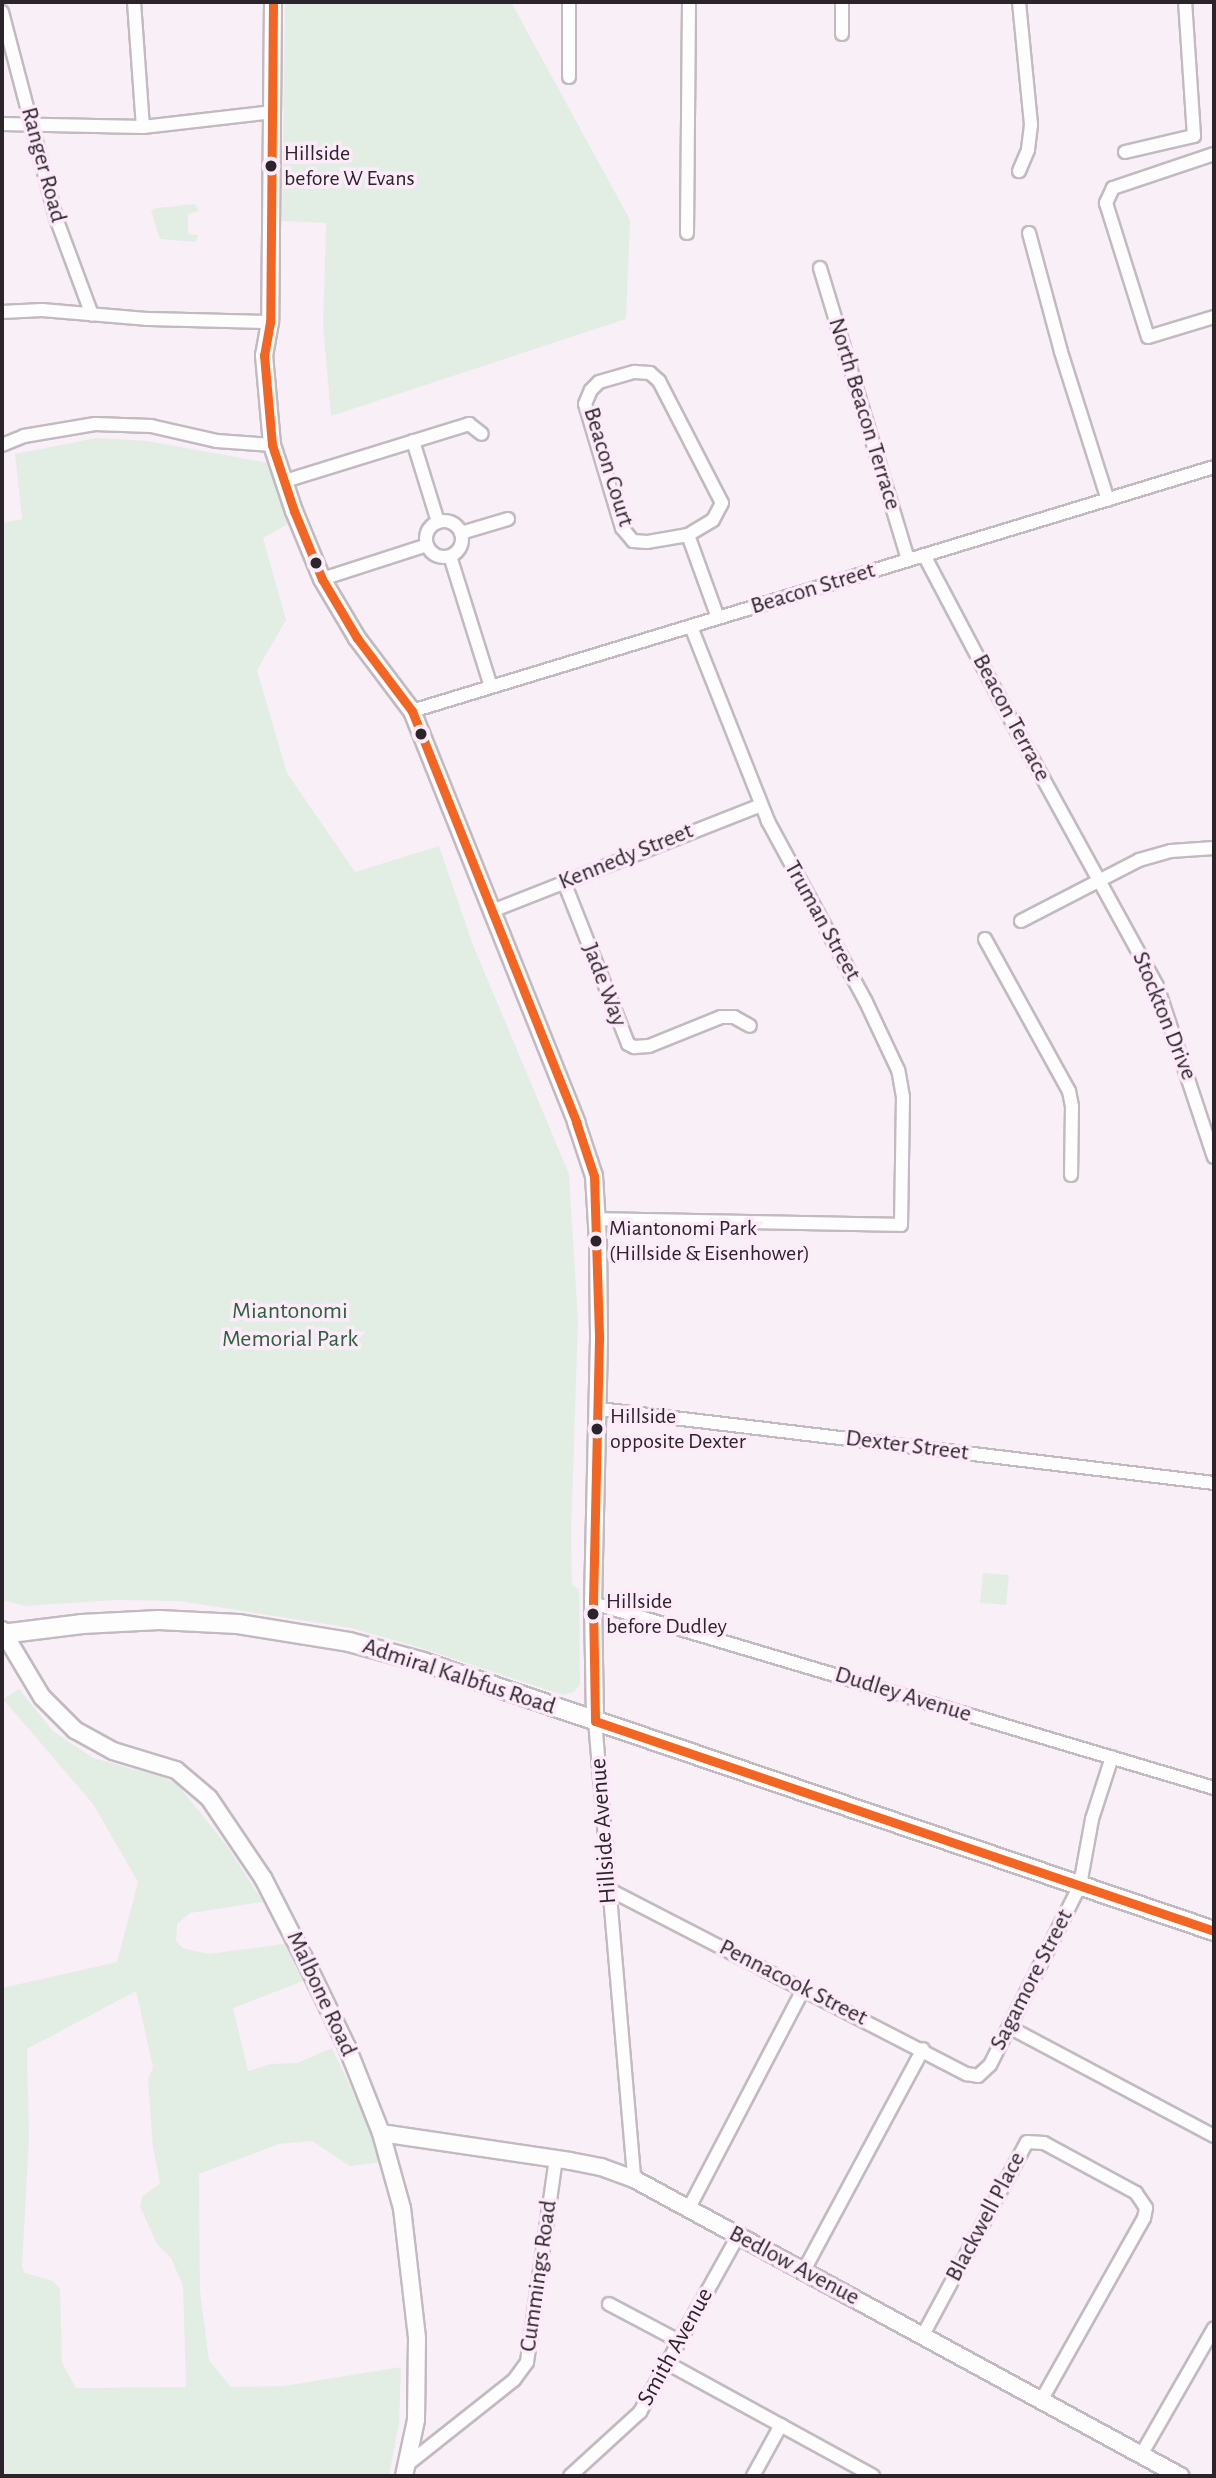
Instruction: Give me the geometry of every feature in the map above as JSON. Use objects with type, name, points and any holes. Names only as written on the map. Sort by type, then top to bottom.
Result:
[{"type":"main road","name":"Admiral Kalbfus Road","points":[[3,1633],[119,1621],[203,1622],[280,1629],[387,1651],[1214,1931]]},
{"type":"street","points":[[134,2],[143,127]]},
{"type":"street","name":"Hillside Avenue","points":[[273,2],[270,322],[264,355],[272,445],[322,579],[357,638],[412,711],[576,1122],[594,1176],[599,1409],[593,1603],[595,1721],[634,2179]]},
{"type":"street","points":[[569,2],[569,77]]},
{"type":"street","points":[[687,233],[689,2]]},
{"type":"street","points":[[842,2],[842,34]]},
{"type":"street","points":[[1019,2],[1031,125],[1028,150],[1019,171]]},
{"type":"street","points":[[1125,152],[1194,136],[1185,2]]},
{"type":"street","name":"Ranger Road","points":[[2,12],[56,218],[92,315]]},
{"type":"street","points":[[2,124],[143,127],[273,112]]},
{"type":"street","points":[[1214,154],[1112,188],[1106,202],[1148,337],[1214,317]]},
{"type":"street","points":[[1029,233],[1061,352],[1108,500]]},
{"type":"street","name":"North Beacon Terrace","points":[[820,268],[908,559]]},
{"type":"street","points":[[2,312],[42,310],[92,315],[270,322]]},
{"type":"street","name":"Beacon Court","points":[[635,372],[650,373],[659,381],[722,503],[713,520],[688,536],[647,542],[633,541],[626,535],[585,404],[590,390],[599,382],[635,372]]},
{"type":"street","points":[[2,445],[24,436],[95,424],[151,426],[217,441],[272,445]]},
{"type":"street","points":[[285,481],[469,424],[482,434]]},
{"type":"street","points":[[413,441],[438,522]]},
{"type":"street","name":"Beacon Street","points":[[412,711],[1214,467]]},
{"type":"street","points":[[461,533],[508,519]]},
{"type":"street","points":[[438,522],[452,523],[461,533],[460,547],[450,556],[436,556],[426,545],[427,531],[438,522]]},
{"type":"street","points":[[688,536],[718,618]]},
{"type":"street","points":[[322,579],[426,545]]},
{"type":"street","name":"Beacon Terrace","points":[[924,555],[1012,722],[1100,879]]},
{"type":"street","points":[[450,556],[491,687]]},
{"type":"street","name":"Truman Street","points":[[597,1219],[901,1225],[903,1097],[898,1070],[761,805],[691,627]]},
{"type":"street","name":"Kennedy Street","points":[[492,911],[761,805]]},
{"type":"street","points":[[1021,921],[1100,879],[1153,855],[1214,848]]},
{"type":"street","name":"Stockton Drive","points":[[1100,879],[1164,1003],[1214,1157]]},
{"type":"street","name":"Jade Way","points":[[564,883],[628,1044],[649,1046],[721,1017],[734,1017],[750,1026]]},
{"type":"street","points":[[985,939],[1069,1091],[1072,1106],[1070,1175]]},
{"type":"street","name":"Dexter Street","points":[[599,1409],[1214,1483]]},
{"type":"street","name":"Dudley Avenue","points":[[593,1603],[1214,1788]]},
{"type":"street","name":"Malbone Road","points":[[3,1633],[42,1697],[56,1714],[95,1743],[176,1770],[209,1798],[225,1818],[286,1921],[347,2047],[381,2133],[402,2208],[414,2300],[416,2420],[406,2470]]},
{"type":"street","name":"Sagamore Street","points":[[978,2076],[990,2065],[1080,1885],[1092,1819],[1112,1757]]},
{"type":"street","name":"Pennacook Street","points":[[608,1889],[967,2074],[978,2076]]},
{"type":"street","points":[[689,2208],[804,1988]]},
{"type":"street","points":[[1009,2027],[1214,2136]]},
{"type":"street","points":[[803,2272],[923,2049]]},
{"type":"street","name":"Bedlow Avenue","points":[[381,2133],[556,2158],[601,2167],[634,2179],[1180,2476]]},
{"type":"street","name":"Blackwell Place","points":[[923,2335],[1027,2142],[1035,2140],[1044,2143],[1143,2199],[1144,2218],[1041,2400]]},
{"type":"street","name":"Cummings Road","points":[[406,2470],[514,2380],[527,2362],[556,2158]]},
{"type":"street","name":"Smith Avenue","points":[[570,2476],[640,2412],[738,2236]]},
{"type":"street","points":[[609,2304],[680,2341]]},
{"type":"street","points":[[1141,2455],[1214,2328]]},
{"type":"street","points":[[667,2363],[873,2476]]},
{"type":"street","points":[[753,2476],[781,2425]]},
{"type":"green space","points":[[285,2],[511,2],[630,220],[626,319],[331,416],[323,326],[326,223],[282,221]]},
{"type":"green space","points":[[195,204],[199,211],[188,214],[188,234],[198,235],[196,242],[160,239],[151,211]]},
{"type":"green space","name":"Miantonomi Memorial Park","points":[[96,438],[148,441],[269,463],[290,523],[263,538],[286,620],[257,670],[287,773],[355,872],[439,846],[473,945],[569,1174],[578,1321],[571,1535],[572,1585],[579,1589],[580,1684],[574,1692],[563,1695],[351,1628],[179,1601],[115,1600],[25,1606],[2,1600],[2,523],[22,519],[15,454]]},
{"type":"green space","points":[[983,1573],[1009,1575],[1006,1605],[980,1603]]},
{"type":"green space","points":[[19,1689],[53,1731],[93,1758],[163,1777],[178,1785],[227,1846],[263,1902],[190,1913],[177,1924],[176,1941],[183,1948],[208,1954],[284,1944],[303,1981],[233,2008],[248,2071],[271,2064],[297,2063],[332,2048],[383,2162],[350,2166],[312,2141],[279,2144],[199,2174],[200,2291],[209,2360],[231,2387],[284,2386],[401,2367],[399,2423],[389,2476],[2,2476],[2,1988],[117,1962],[138,1882],[93,1804],[3,1699]],"holes":[[[136,1991],[153,2067],[148,2079],[153,2148],[160,2183],[142,2197],[140,2207],[157,2244],[171,2258],[183,2286],[186,2387],[76,2388],[62,2363],[60,2289],[53,2281],[25,2273],[22,2267],[29,2139],[27,2049]]]},
{"type":"transit line","points":[[273,2],[270,322],[264,355],[272,445],[294,511],[322,579],[357,638],[412,711],[576,1122],[594,1176],[599,1339],[593,1603],[595,1721]]},
{"type":"transit line","points":[[595,1721],[1214,1931]]},
{"type":"place","name":"Hillside before W Evans","points":[[271,166]]},
{"type":"place","name":"Miantonomi Park (Hillside & Eisenhower)","points":[[596,1241]]},
{"type":"place","name":"Hillside opposite Dexter","points":[[597,1429]]},
{"type":"place","name":"Hillside before Dudley","points":[[593,1614]]}]
